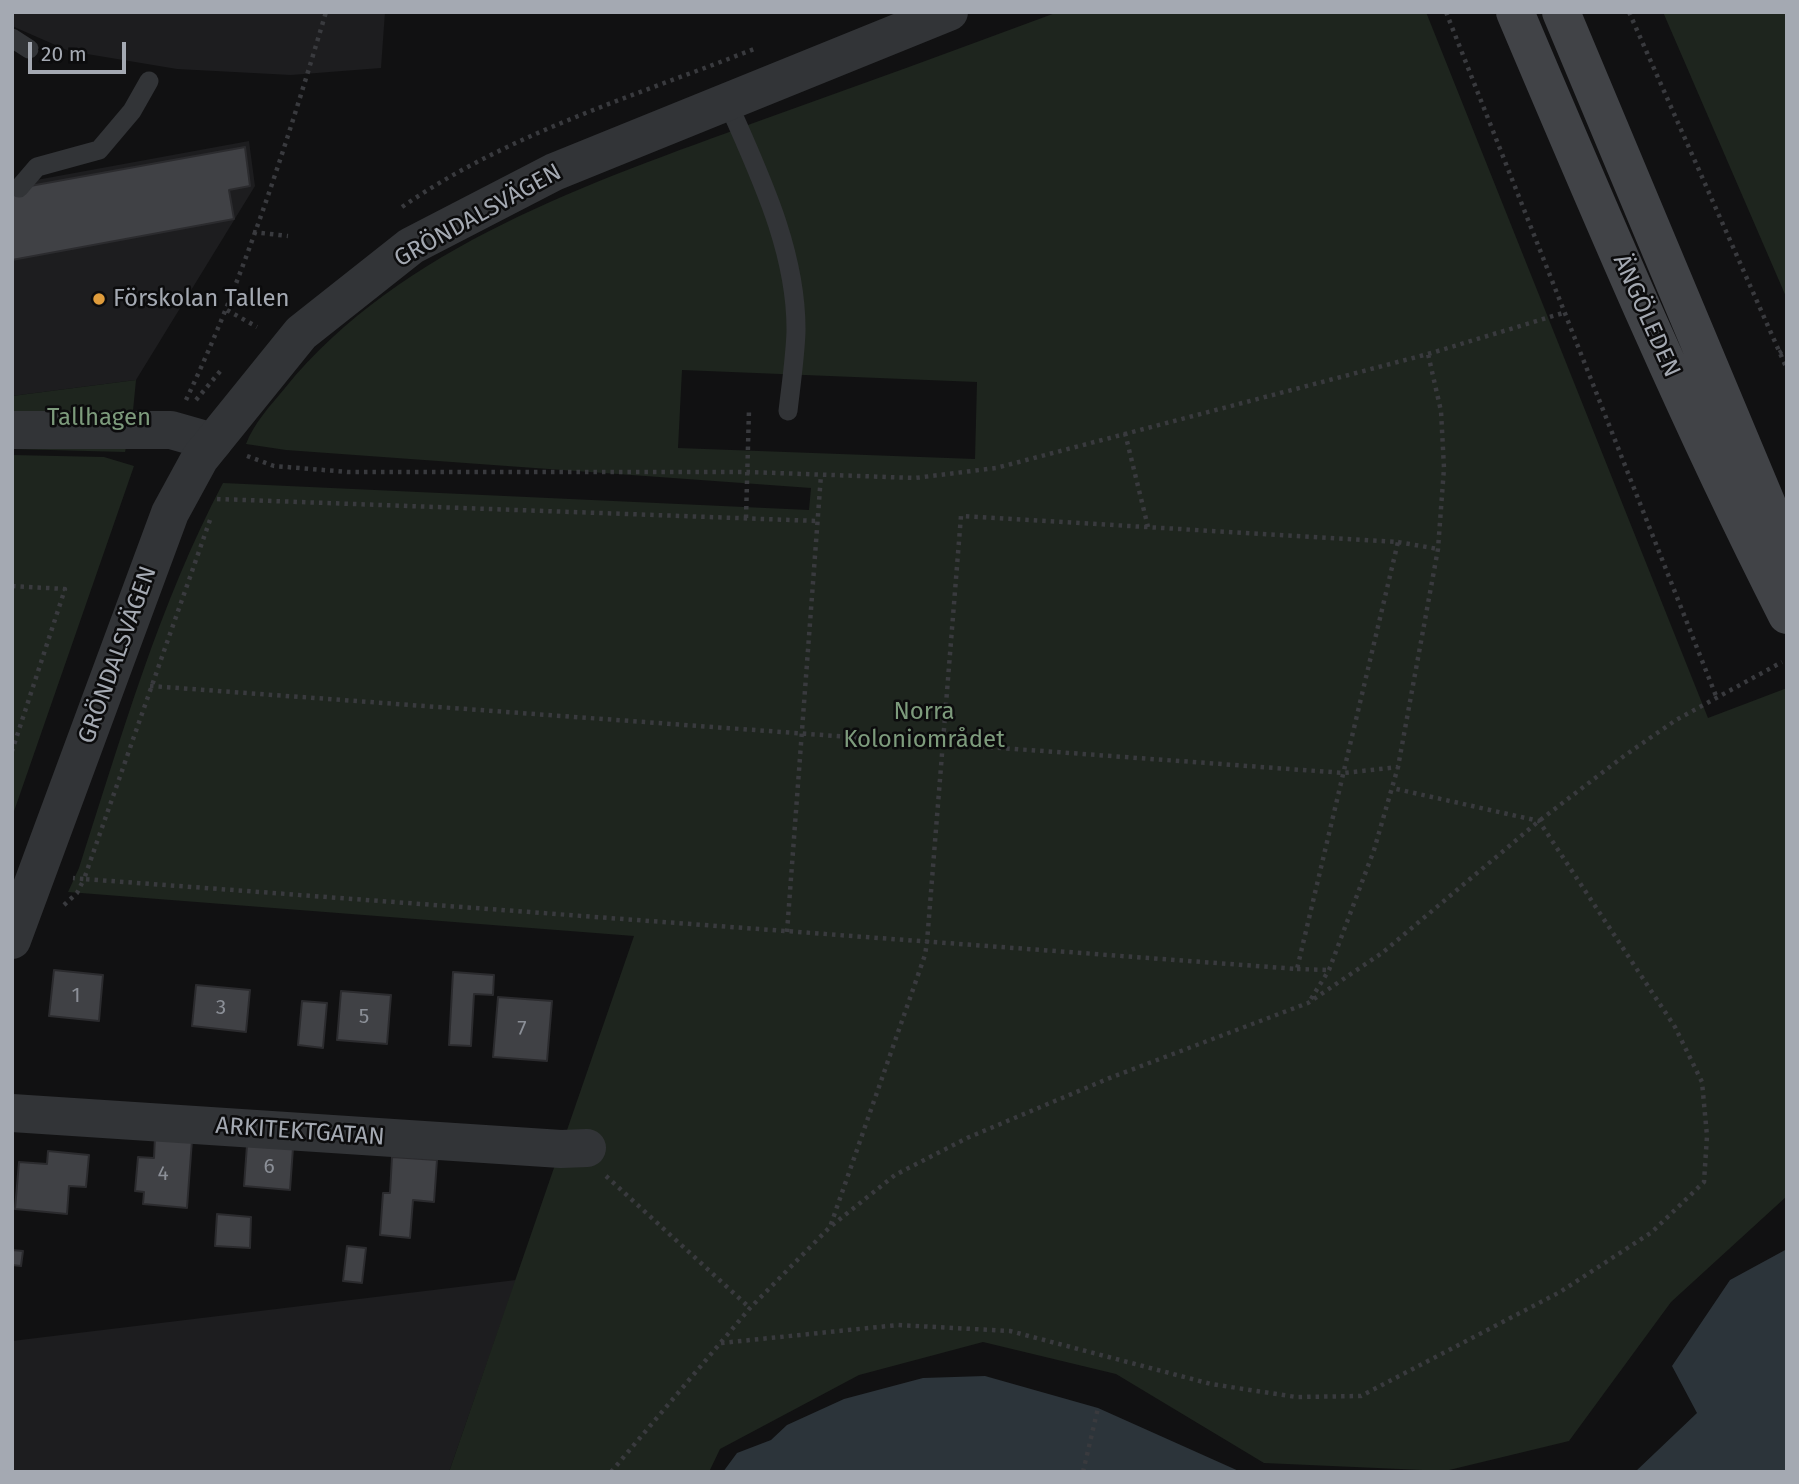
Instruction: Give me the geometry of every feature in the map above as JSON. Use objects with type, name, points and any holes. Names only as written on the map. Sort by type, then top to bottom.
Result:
[{"type":"main road","name":"ÄNGÖLEDEN","points":[[1515,12],[1607,230],[1742,527],[1787,615]]},
{"type":"main road","name":"ÄNGÖLEDEN","points":[[1561,12],[1787,552]]},
{"type":"street","name":"GRÖNDALSVÄGEN","points":[[12,940],[170,513],[213,442],[301,332],[411,246],[554,172],[949,12]]},
{"type":"street","points":[[12,430],[171,430],[213,442]]},
{"type":"street","name":"ARKITEKTGATAN","points":[[12,1113],[561,1149],[587,1148]]},
{"type":"lane","points":[[12,38],[29,49]]},
{"type":"lane","points":[[19,188],[37,167],[99,150],[132,111],[149,81]]},
{"type":"lane","points":[[728,103],[769,197],[788,268],[796,330],[788,411]]},
{"type":"path","points":[[171,430],[227,310],[303,90],[326,12]]},
{"type":"path","points":[[1446,12],[1716,696]]},
{"type":"path","points":[[1629,12],[1787,369]]},
{"type":"path","points":[[253,232],[288,236]]},
{"type":"path","points":[[227,310],[257,327]]},
{"type":"path","points":[[213,442],[274,466],[348,472],[748,472],[915,478],[996,468],[1428,354],[1563,313]]},
{"type":"path","points":[[1779,353],[1787,348]]},
{"type":"path","points":[[1308,1003],[1329,970],[1374,850],[1398,767],[1438,549],[1444,468],[1442,422],[1428,354]]},
{"type":"path","points":[[746,519],[749,410]]},
{"type":"path","points":[[1125,433],[1148,527]]},
{"type":"path","points":[[787,932],[821,475]]},
{"type":"path","points":[[818,521],[218,499],[84,879],[1297,970],[1329,970]]},
{"type":"path","points":[[830,1227],[923,968],[961,516],[1398,542],[1438,549]]},
{"type":"path","points":[[1297,970],[1398,542]]},
{"type":"path","points":[[12,586],[65,589],[12,751]]},
{"type":"path","points":[[611,1472],[750,1308],[830,1227],[895,1175],[967,1138],[1112,1077],[1308,1003],[1382,953],[1539,821],[1676,720],[1782,662]]},
{"type":"path","points":[[150,686],[1344,773],[1398,767]]},
{"type":"path","points":[[721,1343],[898,1325],[1010,1331],[1211,1384],[1296,1396],[1361,1395],[1572,1284],[1652,1232],[1704,1182],[1707,1136],[1702,1082],[1675,1027],[1539,821],[1392,788]]},
{"type":"path","points":[[587,1148],[608,1178],[750,1308]]},
{"type":"path","points":[[1083,1472],[1098,1408]]},
{"type":"shaded area","points":[[12,12],[385,12],[381,68],[291,75],[177,69],[69,51],[12,26]]},
{"type":"shaded area","name":"Förskolan Tallen","points":[[249,141],[255,186],[136,380],[12,396],[12,180],[20,183]]},
{"type":"shaded area","points":[[1787,1249],[1787,1472],[1635,1472],[1697,1413],[1672,1366],[1730,1280]]},
{"type":"shaded area","points":[[516,1280],[449,1472],[12,1472],[12,1341]]},
{"type":"shaded area","points":[[985,1376],[1098,1408],[1241,1472],[723,1472],[737,1453],[771,1440],[787,1425],[844,1399],[923,1378]]},
{"type":"green space","name":"Norra Koloniområdet","points":[[1058,12],[1426,12],[1708,718],[1787,688],[1787,1196],[1671,1302],[1569,1441],[1445,1471],[1264,1463],[1116,1374],[983,1342],[859,1375],[720,1449],[709,1472],[449,1472],[634,936],[68,892],[79,868],[126,721],[179,576],[223,483],[809,510],[811,488],[286,450],[246,444],[268,408],[332,338],[385,295],[442,257],[503,224],[631,169]],"holes":[[[682,370],[977,382],[975,459],[678,448]]]},
{"type":"green space","points":[[1663,12],[1787,12],[1787,299]]},
{"type":"green space","name":"Tallhagen","points":[[136,380],[132,421],[125,452],[12,449],[12,396]]},
{"type":"green space","points":[[12,455],[104,457],[134,466],[12,817]]},
{"type":"building","points":[[245,147],[250,186],[229,190],[234,219],[12,260],[12,186],[19,188]]},
{"type":"building","points":[[54,970],[103,975],[99,1021],[49,1016]]},
{"type":"building","points":[[453,972],[494,975],[493,995],[474,994],[471,1046],[449,1045]]},
{"type":"building","points":[[196,985],[250,990],[246,1032],[192,1026]]},
{"type":"building","points":[[341,991],[391,995],[387,1044],[337,1040]]},
{"type":"building","points":[[498,997],[552,1001],[547,1061],[493,1057]]},
{"type":"building","points":[[302,1001],[327,1003],[323,1048],[298,1045]]},
{"type":"building","points":[[155,1137],[192,1140],[187,1208],[143,1204],[144,1192],[135,1191],[138,1157],[154,1158]]},
{"type":"building","points":[[247,1145],[293,1148],[290,1190],[244,1186]]},
{"type":"building","points":[[48,1151],[89,1155],[86,1187],[69,1186],[67,1214],[15,1209],[19,1162],[47,1164]]},
{"type":"building","points":[[392,1157],[437,1160],[434,1202],[413,1200],[410,1238],[380,1235],[383,1193],[390,1193]]},
{"type":"building","points":[[217,1214],[251,1217],[250,1248],[215,1246]]},
{"type":"building","points":[[347,1246],[366,1248],[362,1283],[343,1281]]},
{"type":"building","points":[[12,1250],[23,1251],[21,1266],[12,1265]]},
{"type":"place","name":"Förskolan Tallen","points":[[99,299]]}]
